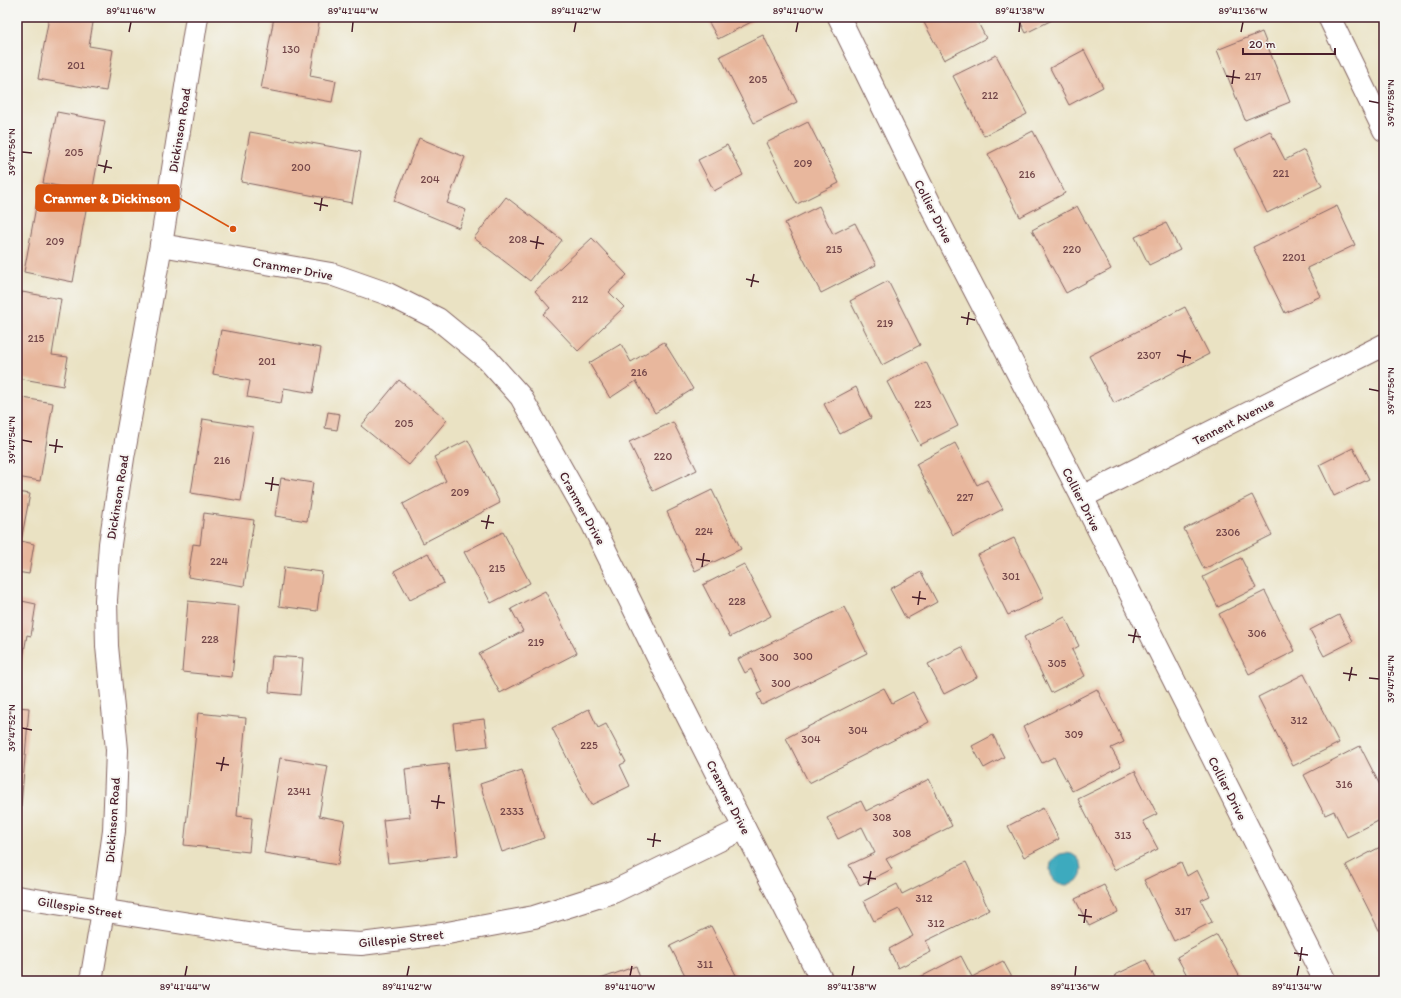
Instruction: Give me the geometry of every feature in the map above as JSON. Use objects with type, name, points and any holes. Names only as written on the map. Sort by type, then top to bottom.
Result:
[{"type":"street","name":"Dickinson Road","points":[[91,981],[104,911],[114,831],[117,750],[107,646],[106,600],[110,544],[123,458],[161,245],[197,17]]},
{"type":"street","name":"Collier Drive","points":[[839,17],[933,210],[1082,497],[1325,981]]},
{"type":"street","points":[[1329,17],[1384,130]]},
{"type":"street","name":"Cranmer Drive","points":[[161,245],[331,274],[388,294],[438,319],[487,359],[521,397],[592,523],[666,674],[822,981]]},
{"type":"street","name":"Tennent Avenue","points":[[1082,497],[1384,345]]},
{"type":"street","name":"Gillespie Street","points":[[17,897],[292,940],[361,944],[435,935],[534,917],[613,892],[744,828]]},
{"type":"water","points":[[1063,853],[1069,853],[1078,857],[1082,869],[1078,881],[1069,885],[1063,885],[1054,881],[1050,872],[1050,866],[1054,857]]},
{"type":"building","points":[[49,17],[94,17],[89,46],[113,50],[106,91],[38,79]]},
{"type":"building","points":[[274,17],[292,17],[319,22],[310,76],[336,81],[332,102],[261,89]]},
{"type":"building","points":[[706,17],[753,17],[755,20],[718,39]]},
{"type":"building","points":[[921,17],[975,17],[986,38],[944,60]]},
{"type":"building","points":[[1018,17],[1053,17],[1054,19],[1026,33]]},
{"type":"building","points":[[1262,32],[1290,102],[1245,120],[1217,50]]},
{"type":"building","points":[[763,35],[797,102],[754,123],[720,56]]},
{"type":"building","points":[[1084,50],[1103,87],[1069,105],[1050,68]]},
{"type":"building","points":[[996,55],[1027,114],[984,136],[953,76]]},
{"type":"building","points":[[57,112],[105,121],[92,193],[43,183]]},
{"type":"building","points":[[808,122],[839,183],[797,204],[766,143]]},
{"type":"building","points":[[1033,131],[1065,193],[1020,217],[988,154]]},
{"type":"building","points":[[1270,131],[1285,160],[1304,150],[1322,186],[1267,213],[1235,149]]},
{"type":"building","points":[[250,132],[361,152],[352,203],[241,182]]},
{"type":"building","points":[[419,138],[465,157],[447,203],[466,210],[459,228],[394,201]]},
{"type":"building","points":[[727,145],[743,175],[714,191],[698,160]]},
{"type":"building","points":[[506,197],[562,240],[530,281],[474,238]]},
{"type":"building","points":[[37,201],[86,210],[73,282],[24,272]]},
{"type":"building","points":[[819,206],[833,234],[855,223],[876,265],[821,293],[785,223]]},
{"type":"building","points":[[1077,206],[1111,269],[1066,293],[1032,230]]},
{"type":"building","points":[[1337,206],[1355,245],[1307,268],[1321,296],[1285,313],[1253,247]]},
{"type":"building","points":[[1166,223],[1180,250],[1149,265],[1135,237]]},
{"type":"building","points":[[592,238],[627,275],[609,292],[624,307],[578,351],[543,314],[550,308],[535,291]]},
{"type":"building","points":[[888,281],[920,345],[882,365],[850,301]]},
{"type":"building","points":[[22,292],[61,299],[52,355],[68,357],[63,386],[17,378],[17,321]]},
{"type":"building","points":[[1185,307],[1209,354],[1114,403],[1089,356]]},
{"type":"building","points":[[221,330],[321,348],[313,393],[284,388],[281,403],[247,397],[250,381],[213,374]]},
{"type":"building","points":[[664,342],[693,389],[655,413],[636,381],[610,398],[589,363],[621,344],[631,362]]},
{"type":"building","points":[[926,362],[958,426],[920,445],[887,382]]},
{"type":"building","points":[[399,380],[447,420],[409,465],[361,426]]},
{"type":"building","points":[[856,387],[871,418],[840,434],[824,404]]},
{"type":"building","points":[[17,397],[53,403],[40,481],[17,477]]},
{"type":"building","points":[[328,412],[340,414],[337,430],[325,428]]},
{"type":"building","points":[[203,419],[253,427],[241,501],[191,493]]},
{"type":"building","points":[[673,422],[697,470],[653,491],[629,442]]},
{"type":"building","points":[[468,440],[500,503],[423,543],[403,504],[446,481],[434,457]]},
{"type":"building","points":[[955,443],[977,485],[987,480],[1003,509],[953,535],[916,464]]},
{"type":"building","points":[[1353,448],[1369,479],[1334,496],[1319,465]]},
{"type":"building","points":[[281,478],[313,483],[307,521],[275,516]]},
{"type":"building","points":[[712,490],[741,549],[695,571],[667,512]]},
{"type":"building","points":[[17,492],[30,494],[21,541],[34,544],[29,574],[17,572]]},
{"type":"building","points":[[1252,495],[1272,535],[1204,569],[1184,529]]},
{"type":"building","points":[[204,513],[254,520],[244,586],[188,577],[193,544],[200,545]]},
{"type":"building","points":[[503,532],[530,583],[491,603],[464,552]]},
{"type":"building","points":[[1014,538],[1044,598],[1008,615],[978,555]]},
{"type":"building","points":[[428,553],[444,583],[410,600],[394,571]]},
{"type":"building","points":[[1241,558],[1256,588],[1218,607],[1203,577]]},
{"type":"building","points":[[744,564],[771,616],[730,637],[703,585]]},
{"type":"building","points":[[284,567],[322,572],[317,611],[279,606]]},
{"type":"building","points":[[921,572],[937,602],[906,619],[890,589]]},
{"type":"building","points":[[545,591],[577,653],[500,693],[479,654],[523,631],[511,609]]},
{"type":"building","points":[[1265,591],[1295,651],[1249,674],[1219,614]]},
{"type":"building","points":[[17,600],[36,604],[31,636],[27,635],[21,669],[17,669]]},
{"type":"building","points":[[188,601],[239,606],[232,677],[182,672]]},
{"type":"building","points":[[844,607],[867,653],[762,705],[757,694],[762,692],[751,669],[745,673],[738,659]]},
{"type":"building","points":[[1339,615],[1353,641],[1324,656],[1310,630]]},
{"type":"building","points":[[1065,617],[1079,646],[1072,650],[1085,676],[1051,693],[1024,637]]},
{"type":"building","points":[[962,647],[977,677],[944,694],[928,664]]},
{"type":"building","points":[[272,656],[303,658],[300,695],[269,692]]},
{"type":"building","points":[[1304,674],[1339,743],[1293,766],[1258,697]]},
{"type":"building","points":[[884,688],[892,703],[913,692],[929,722],[809,783],[786,738]]},
{"type":"building","points":[[1097,689],[1124,742],[1111,748],[1121,766],[1072,791],[1054,757],[1042,763],[1023,727]]},
{"type":"building","points":[[17,707],[29,708],[20,819],[17,819]]},
{"type":"building","points":[[589,709],[598,728],[606,724],[626,762],[620,765],[630,786],[591,805],[552,728]]},
{"type":"building","points":[[198,713],[246,718],[237,816],[252,818],[249,852],[184,845]]},
{"type":"building","points":[[484,719],[488,746],[456,750],[453,723]]},
{"type":"building","points":[[993,735],[1004,757],[984,768],[972,746]]},
{"type":"building","points":[[1360,746],[1384,793],[1384,818],[1347,837],[1334,811],[1325,815],[1304,775]]},
{"type":"building","points":[[280,758],[328,766],[319,816],[345,821],[338,865],[264,853]]},
{"type":"building","points":[[448,764],[458,855],[388,863],[383,820],[410,817],[405,769]]},
{"type":"building","points":[[522,770],[544,838],[502,852],[480,784]]},
{"type":"building","points":[[1135,771],[1157,814],[1143,821],[1158,849],[1114,870],[1078,799]]},
{"type":"building","points":[[929,779],[952,826],[886,859],[892,869],[860,885],[849,865],[875,853],[862,827],[838,839],[827,818],[861,801],[866,811]]},
{"type":"building","points":[[1043,808],[1059,839],[1024,857],[1008,826]]},
{"type":"building","points":[[1384,845],[1384,931],[1380,932],[1346,865]]},
{"type":"building","points":[[966,862],[989,910],[926,941],[931,952],[898,968],[889,949],[913,936],[899,909],[874,921],[864,901],[897,884],[902,894]]},
{"type":"building","points":[[1181,862],[1187,876],[1197,870],[1210,896],[1201,900],[1212,922],[1174,941],[1144,880]]},
{"type":"building","points":[[1104,885],[1118,912],[1089,926],[1075,899]]},
{"type":"building","points":[[711,926],[739,981],[688,981],[670,946]]},
{"type":"building","points":[[1217,935],[1242,981],[1185,981],[1189,979],[1177,957]]},
{"type":"building","points":[[961,956],[972,977],[1003,961],[1014,981],[913,981]]},
{"type":"building","points":[[1146,960],[1156,981],[1117,981],[1115,975]]},
{"type":"building","points":[[636,966],[641,981],[595,981]]},
{"type":"place","name":"Cranmer & Dickinson","points":[[233,229]]}]
